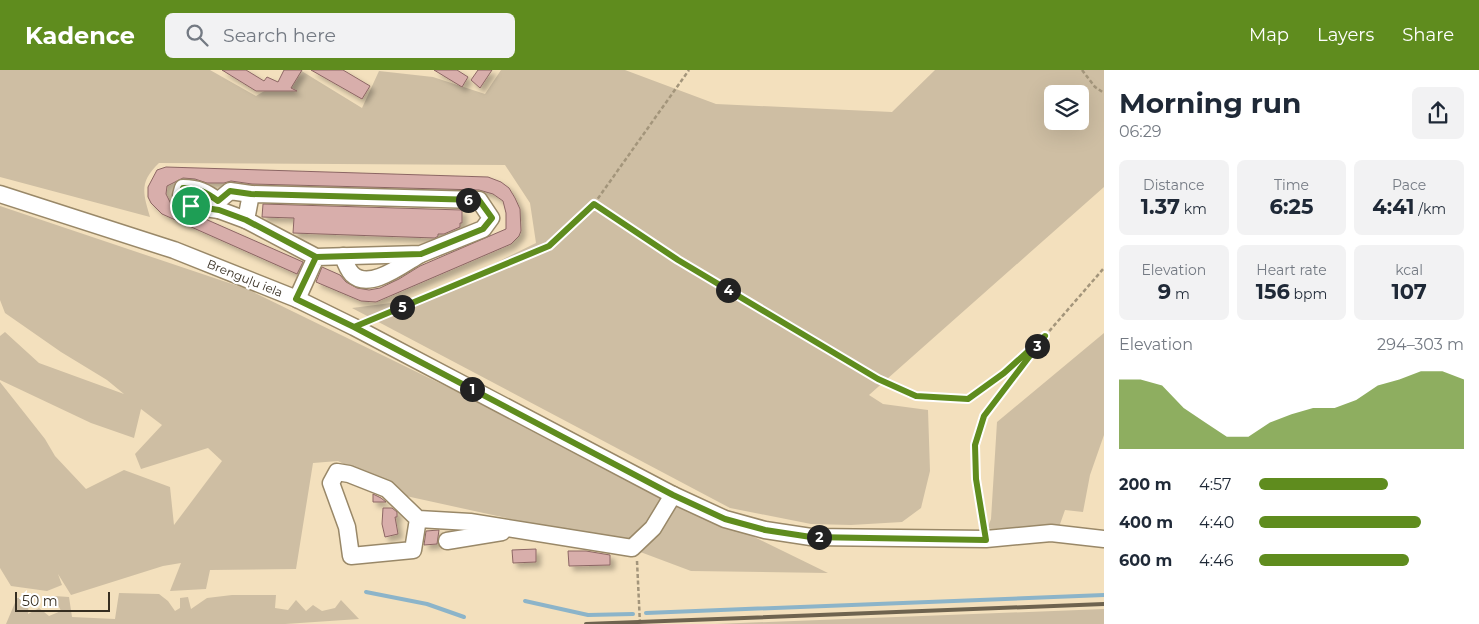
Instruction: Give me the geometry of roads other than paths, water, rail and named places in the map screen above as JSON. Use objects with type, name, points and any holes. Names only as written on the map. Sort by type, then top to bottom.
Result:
[{"type":"street","points":[[342,256],[351,273],[361,280],[377,279],[421,254],[483,229],[492,218],[479,200],[251,194],[230,191],[218,205],[316,257],[342,256],[421,254]]},
{"type":"street","name":"Brenguļu iela","points":[[0,194],[174,250],[296,299],[354,327],[673,495],[725,519],[765,530],[811,537],[986,540],[1051,533],[1104,539]]},
{"type":"street","points":[[246,220],[251,194]]},
{"type":"street","points":[[296,299],[316,257]]},
{"type":"street","points":[[418,519],[413,550],[351,556],[347,527],[331,482],[337,472],[386,489],[418,519],[470,522],[632,548],[653,528],[673,495]]},
{"type":"street","points":[[447,541],[516,530]]},
{"type":"waterway","points":[[366,592],[427,604],[464,617]]},
{"type":"waterway","points":[[646,613],[1104,595]]},
{"type":"waterway","points":[[525,601],[588,615],[633,614]]},
{"type":"railway","points":[[586,624],[1104,604]]}]
